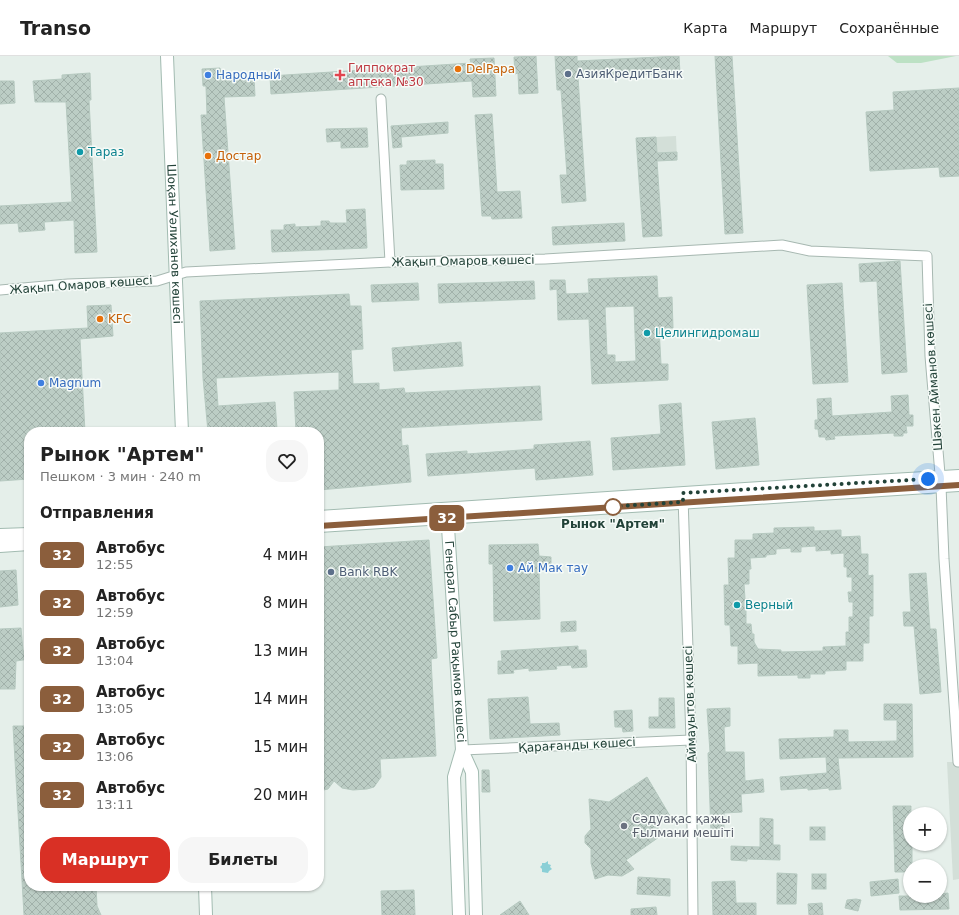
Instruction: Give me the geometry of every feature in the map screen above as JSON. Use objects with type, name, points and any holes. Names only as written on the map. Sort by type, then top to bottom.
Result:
[{"type":"main road","name":"Шоқан Уәлиханов көшесі","points":[[167,56],[182,427]]},
{"type":"main road","points":[[941,482],[959,476]]},
{"type":"main road","points":[[324,517],[447,513],[941,482],[959,485]]},
{"type":"main road","points":[[324,525],[447,513]]},
{"type":"main road","name":"Генерал Сабыр Рақымов көшесі","points":[[447,513],[462,750],[454,777],[459,915]]},
{"type":"main road","points":[[0,535],[24,534]]},
{"type":"main road","points":[[0,546],[24,544]]},
{"type":"main road","name":"Генерал Сабыр Рақымов көшесі","points":[[462,750],[472,772],[476,915]]},
{"type":"main road","points":[[204,891],[206,915]]},
{"type":"street","points":[[381,99],[390,262]]},
{"type":"street","name":"Жақып Омаров көшесі","points":[[0,290],[68,284],[157,281],[186,272],[390,262],[545,259],[782,245],[810,251],[927,256]]},
{"type":"street","name":"Шәкен Айманов көшесі","points":[[927,256],[930,356],[941,482],[944,559],[957,704],[958,762]]},
{"type":"street","name":"Аймауытов көшесі","points":[[683,498],[691,740],[693,915]]},
{"type":"street","name":"Қарағанды көшесі","points":[[462,750],[691,740]]},
{"type":"shaded area","points":[[676,136],[677,160],[657,161],[656,137]]},
{"type":"shaded area","points":[[947,762],[959,762],[959,879],[953,880]]},
{"type":"green space","points":[[888,56],[956,56],[921,63],[897,63]]},
{"type":"water","points":[[548,861],[548,864],[551,865],[550,867],[552,869],[548,873],[542,872],[540,867],[542,863]]},
{"type":"building","points":[[536,56],[538,93],[519,94],[518,73],[515,74],[514,57]]},
{"type":"building","points":[[555,56],[577,56],[577,61],[679,56],[680,73],[578,77],[586,201],[562,203],[560,175],[567,175],[561,90],[557,90]]},
{"type":"building","points":[[715,56],[732,56],[743,233],[725,234]]},
{"type":"building","points":[[494,58],[496,96],[473,97],[472,81],[271,94],[270,76],[471,63],[470,59]]},
{"type":"building","points":[[220,68],[222,79],[254,77],[255,96],[224,97],[235,249],[210,251],[201,115],[207,115],[206,86],[203,86],[202,69]]},
{"type":"building","name":"Тараз","points":[[90,73],[91,100],[89,100],[97,252],[75,253],[74,220],[44,222],[45,230],[19,232],[18,223],[0,224],[0,206],[72,202],[66,102],[35,102],[33,81],[62,79],[62,75]]},
{"type":"building","points":[[0,81],[14,81],[15,103],[0,104]]},
{"type":"building","points":[[959,88],[959,176],[940,177],[939,167],[870,171],[866,112],[894,110],[893,92]]},
{"type":"building","points":[[492,114],[497,192],[520,191],[522,218],[492,219],[491,216],[482,216],[475,115]]},
{"type":"building","points":[[448,122],[448,133],[401,137],[402,147],[393,148],[391,126]]},
{"type":"building","points":[[367,128],[368,147],[341,148],[341,141],[327,142],[326,129]]},
{"type":"building","points":[[656,137],[657,153],[677,152],[677,160],[657,161],[662,236],[643,237],[636,138]]},
{"type":"building","points":[[435,160],[435,164],[443,164],[444,189],[401,190],[400,165],[407,165],[407,161]]},
{"type":"building","points":[[365,209],[367,248],[272,252],[271,230],[284,230],[284,225],[295,224],[295,227],[321,226],[321,221],[329,221],[330,223],[347,223],[346,210]]},
{"type":"building","points":[[624,223],[625,241],[553,245],[552,227]]},
{"type":"building","points":[[900,261],[907,372],[882,374],[877,281],[860,282],[859,264]]},
{"type":"building","name":"Целингидромаш","points":[[657,276],[658,298],[672,297],[673,328],[659,328],[661,364],[668,364],[668,380],[592,384],[589,319],[558,320],[557,289],[550,290],[550,280],[565,280],[566,294],[589,293],[588,279]],"holes":[[[634,306],[636,361],[615,362],[615,355],[607,355],[605,307]]]},
{"type":"building","points":[[534,281],[535,299],[439,303],[438,284]]},
{"type":"building","points":[[418,283],[419,300],[372,302],[371,285]]},
{"type":"building","points":[[842,283],[848,382],[813,384],[807,285]]},
{"type":"building","points":[[349,294],[350,306],[361,306],[363,349],[351,350],[353,384],[379,383],[379,390],[404,388],[405,393],[540,386],[542,420],[401,428],[402,446],[408,445],[411,482],[324,490],[324,427],[296,427],[294,392],[339,390],[339,372],[216,378],[218,406],[275,402],[277,427],[208,427],[203,378],[200,301]]},
{"type":"building","name":"Magnum","points":[[111,305],[113,336],[80,339],[85,427],[24,427],[24,479],[0,481],[0,333],[88,328],[87,306]]},
{"type":"building","points":[[461,342],[463,366],[394,371],[392,348]]},
{"type":"building","points":[[908,395],[909,415],[913,415],[913,426],[906,426],[907,433],[903,433],[903,436],[894,436],[894,433],[834,436],[835,439],[826,440],[825,437],[819,437],[818,429],[815,429],[815,420],[818,420],[817,399],[831,398],[832,416],[892,412],[891,396]]},
{"type":"building","points":[[681,403],[685,465],[613,470],[611,438],[661,434],[659,405]]},
{"type":"building","points":[[755,418],[759,465],[716,469],[712,422]]},
{"type":"building","points":[[590,441],[593,475],[536,480],[535,468],[428,476],[426,454],[467,451],[467,454],[534,449],[534,445]]},
{"type":"building","name":"Верный","points":[[814,527],[814,531],[841,530],[841,537],[860,536],[861,554],[868,554],[868,576],[873,575],[873,616],[869,616],[869,643],[863,643],[863,661],[846,661],[846,670],[825,671],[825,674],[810,674],[810,678],[798,678],[798,675],[758,676],[758,663],[738,664],[738,646],[731,646],[730,625],[725,625],[724,585],[729,585],[728,558],[735,558],[735,540],[753,540],[753,534],[774,533],[774,528]],"holes":[[[816,546],[816,551],[831,550],[831,554],[844,553],[844,567],[847,567],[847,577],[852,577],[852,592],[848,592],[849,602],[853,602],[853,617],[849,617],[849,632],[846,632],[846,646],[823,647],[823,651],[781,652],[781,650],[758,649],[754,642],[754,634],[752,634],[751,624],[746,624],[746,609],[750,609],[749,599],[745,599],[744,584],[749,584],[749,569],[751,569],[750,558],[766,557],[766,555],[776,554],[776,549],[791,548],[791,552],[801,552],[801,547]]]},
{"type":"building","points":[[429,540],[437,658],[431,659],[436,756],[380,759],[381,777],[374,787],[367,789],[353,790],[342,788],[334,781],[328,789],[324,790],[324,547]]},
{"type":"building","points":[[538,544],[539,556],[551,557],[551,565],[539,567],[540,619],[494,621],[493,564],[489,564],[489,545]]},
{"type":"building","points":[[16,570],[18,605],[0,607],[0,571]]},
{"type":"building","points":[[926,573],[930,629],[936,629],[941,692],[920,694],[914,626],[904,626],[903,612],[911,612],[909,574]]},
{"type":"building","points":[[576,621],[576,631],[561,632],[561,622]]},
{"type":"building","points":[[21,628],[24,660],[16,661],[15,689],[0,689],[0,629]]},
{"type":"building","points":[[578,646],[578,650],[586,650],[587,667],[572,668],[571,665],[556,666],[557,669],[529,671],[529,668],[513,670],[514,673],[498,674],[498,661],[502,661],[501,651]]},
{"type":"building","points":[[528,697],[530,724],[559,723],[560,735],[490,739],[488,699]]},
{"type":"building","points":[[659,698],[674,698],[675,728],[649,728],[649,717],[659,717]]},
{"type":"building","points":[[884,704],[912,704],[913,757],[838,758],[841,789],[829,790],[829,788],[808,790],[808,788],[781,790],[780,777],[827,773],[826,757],[780,759],[779,739],[834,737],[834,730],[848,730],[848,742],[897,741],[897,720],[884,720]]},
{"type":"building","points":[[730,708],[730,726],[724,727],[725,752],[744,752],[745,781],[763,779],[764,792],[741,794],[742,812],[724,813],[724,832],[711,832],[708,753],[710,752],[707,709]]},
{"type":"building","points":[[632,710],[633,731],[623,732],[622,727],[615,727],[614,711]]},
{"type":"building","points":[[13,726],[24,726],[24,891],[96,891],[97,906],[101,915],[24,915]]},
{"type":"building","points":[[482,770],[489,770],[490,792],[482,792]]},
{"type":"building","name":"Сәдуақас қажы Ғылмани мешіті","points":[[647,777],[670,816],[656,824],[662,835],[626,860],[634,869],[622,876],[608,875],[595,879],[591,863],[591,849],[585,843],[585,836],[591,829],[589,799],[609,802]]},
{"type":"building","points":[[893,806],[911,806],[903,807],[903,851],[912,851],[912,859],[903,859],[903,872],[895,872]]},
{"type":"building","points":[[760,818],[773,819],[773,845],[780,845],[780,860],[731,860],[731,846],[760,847]]},
{"type":"building","points":[[810,827],[825,827],[825,840],[810,840]]},
{"type":"building","points":[[777,873],[797,874],[796,904],[777,904]]},
{"type":"building","points":[[812,874],[826,874],[826,889],[812,889]]},
{"type":"building","points":[[638,877],[670,879],[670,896],[637,894]]},
{"type":"building","points":[[898,879],[899,893],[871,896],[870,882]]},
{"type":"building","points":[[735,881],[736,903],[756,903],[756,915],[713,915],[712,882]]},
{"type":"building","points":[[414,890],[415,915],[382,915],[381,891]]},
{"type":"building","points":[[947,893],[949,909],[900,910],[899,896],[903,896],[903,903],[947,903]]},
{"type":"building","points":[[847,900],[861,900],[858,911],[845,908]]},
{"type":"building","points":[[520,901],[529,915],[500,915]]},
{"type":"building","points":[[822,903],[823,915],[809,915],[808,904]]},
{"type":"building","points":[[656,907],[657,915],[631,915],[631,909]]},
{"type":"bus line","name":"32","points":[[324,526],[959,485]]},
{"type":"place","name":"DelPapa","points":[[458,69]]},
{"type":"place","name":"АзияКредитБанк","points":[[568,74]]},
{"type":"place","name":"Народный","points":[[208,75]]},
{"type":"place","name":"Гиппократ аптека №30","points":[[340,75]]},
{"type":"place","name":"Тараз","points":[[80,152]]},
{"type":"place","name":"Достар","points":[[208,156]]},
{"type":"place","name":"KFC","points":[[100,319]]},
{"type":"place","name":"Целингидромаш","points":[[647,333]]},
{"type":"place","name":"Magnum","points":[[41,383]]},
{"type":"place","name":"Рынок \"Артем\"","points":[[613,507]]},
{"type":"place","name":"Ай Мак тау","points":[[510,568]]},
{"type":"place","name":"Bank RBK","points":[[331,572]]},
{"type":"place","name":"Верный","points":[[737,605]]},
{"type":"place","name":"Сәдуақас қажы Ғылмани мешіті","points":[[624,826]]},
{"type":"route","points":[[613,507],[606,507],[683,502],[683,493],[928,479]]}]
